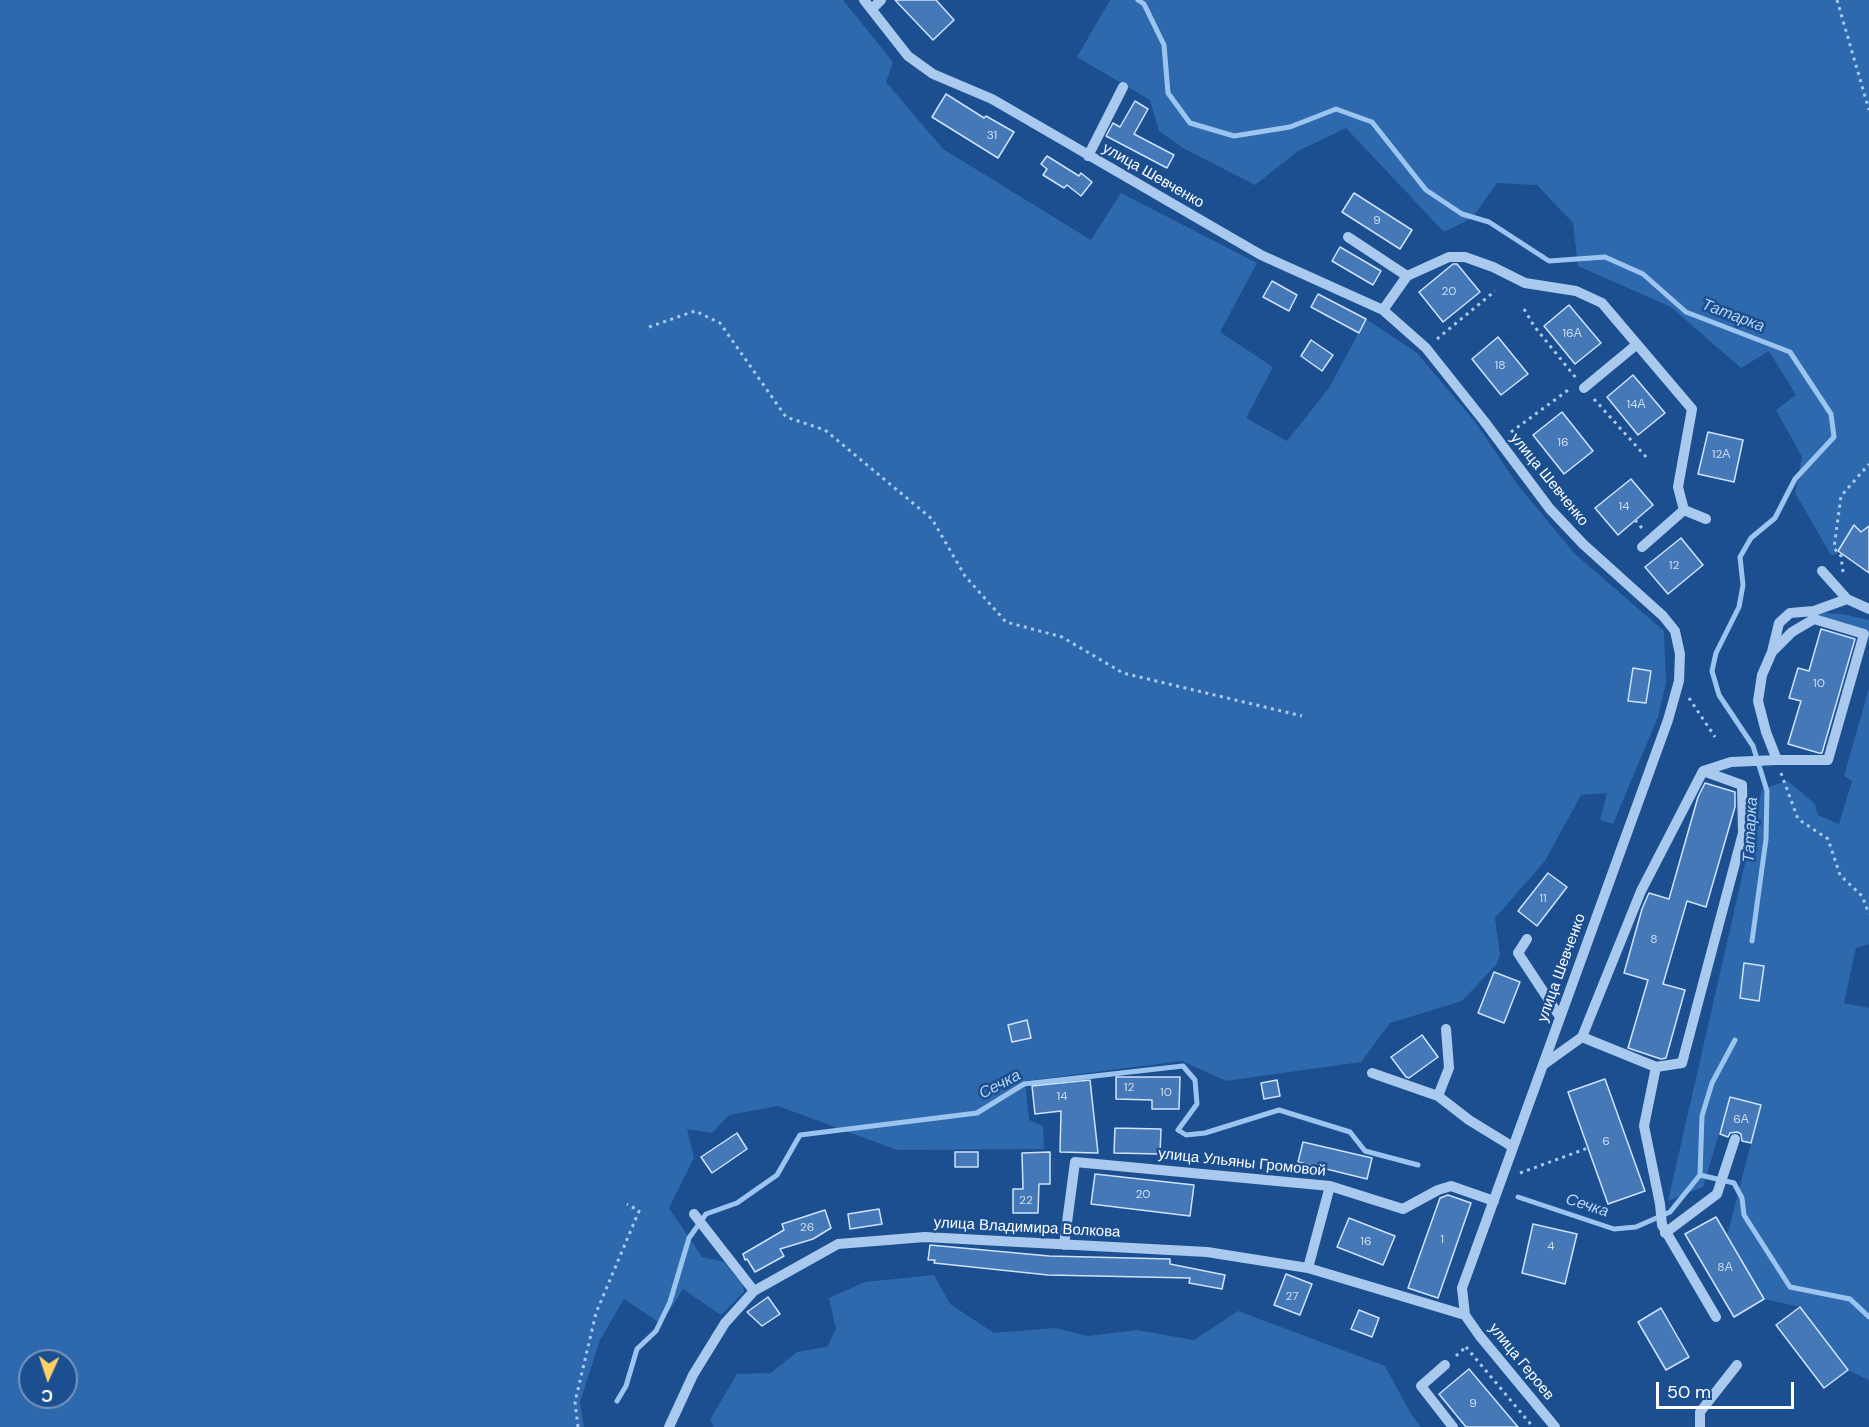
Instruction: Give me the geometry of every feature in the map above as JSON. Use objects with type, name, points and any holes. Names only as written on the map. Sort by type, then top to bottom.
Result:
[{"type":"street","name":"улица Шевченко","points":[[864,0],[908,57],[933,74],[992,99],[1261,255],[1383,310],[1426,348],[1550,509],[1582,544],[1663,616],[1675,631],[1680,654],[1679,681],[1668,720],[1462,1288],[1465,1315]]},
{"type":"street","points":[[872,9],[881,0]]},
{"type":"street","points":[[1088,156],[1123,87]]},
{"type":"street","points":[[1348,237],[1407,276]]},
{"type":"street","points":[[1383,310],[1407,276],[1449,257],[1465,257],[1493,267],[1525,283],[1576,291],[1602,303],[1692,409],[1678,487],[1684,510]]},
{"type":"street","points":[[1582,385],[1636,345]]},
{"type":"street","points":[[1684,510],[1706,519]]},
{"type":"street","points":[[1642,547],[1684,510]]},
{"type":"street","points":[[1822,571],[1847,599],[1869,609]]},
{"type":"street","points":[[1777,760],[1766,732],[1758,701],[1762,675],[1772,652],[1779,623],[1790,613],[1814,611],[1847,599]]},
{"type":"street","points":[[1543,1065],[1582,1037],[1641,891],[1702,771],[1731,762],[1828,760],[1864,634],[1814,619],[1792,632],[1772,652]]},
{"type":"street","points":[[1582,1037],[1656,1067],[1682,1063],[1743,833],[1742,785],[1702,771]]},
{"type":"street","points":[[1527,939],[1518,953],[1560,1017]]},
{"type":"street","points":[[1438,1096],[1449,1068],[1446,1029]]},
{"type":"street","points":[[1656,1067],[1644,1126],[1664,1229],[1716,1317]]},
{"type":"street","points":[[1372,1073],[1438,1096],[1469,1120],[1513,1147]]},
{"type":"street","points":[[1664,1229],[1717,1194],[1735,1139]]},
{"type":"street","name":"улица Ульяны Громовой","points":[[1064,1245],[1075,1162],[1330,1186],[1403,1209],[1450,1186],[1494,1201]]},
{"type":"street","points":[[1308,1268],[1330,1186]]},
{"type":"street","points":[[694,1214],[753,1291]]},
{"type":"street","name":"улица Владимира Волкова","points":[[669,1427],[698,1366],[725,1323],[753,1291],[838,1244],[925,1237],[1207,1252],[1308,1268],[1465,1315]]},
{"type":"street","name":"улица Героев","points":[[1465,1315],[1555,1427]]},
{"type":"street","points":[[1445,1365],[1421,1386],[1453,1427]]},
{"type":"street","points":[[1700,1427],[1700,1412],[1737,1365]]},
{"type":"path","points":[[1837,0],[1869,110]]},
{"type":"path","points":[[1426,348],[1495,291]]},
{"type":"path","points":[[649,327],[695,311],[720,323],[786,417],[825,430],[932,519],[965,576],[1006,622],[1062,638],[1123,673],[1302,716]]},
{"type":"path","points":[[1509,434],[1582,385]]},
{"type":"path","points":[[1847,599],[1841,556],[1834,548],[1841,496],[1869,464]]},
{"type":"path","points":[[1679,681],[1715,737]]},
{"type":"path","points":[[1786,785],[1798,819],[1828,839],[1840,875],[1862,896],[1869,914]]},
{"type":"path","points":[[1513,1175],[1588,1149]]},
{"type":"path","points":[[578,1427],[576,1402],[596,1313],[639,1211],[627,1204]]},
{"type":"path","points":[[1445,1365],[1479,1335]]},
{"type":"path","points":[[1466,1347],[1533,1427]]},
{"type":"shaded area","points":[[0,0],[843,0],[893,62],[886,82],[943,149],[1091,240],[1121,193],[1257,263],[1220,332],[1273,367],[1246,418],[1287,441],[1329,388],[1366,319],[1417,353],[1476,423],[1517,484],[1574,553],[1664,631],[1666,683],[1658,717],[1613,824],[1600,820],[1607,793],[1581,795],[1545,861],[1495,918],[1500,955],[1496,965],[1462,1001],[1390,1023],[1361,1062],[1226,1081],[1182,1061],[1025,1081],[1029,1120],[1043,1126],[1044,1149],[897,1150],[778,1106],[729,1115],[712,1133],[687,1129],[694,1158],[669,1208],[702,1257],[724,1262],[743,1285],[744,1292],[721,1315],[683,1289],[661,1324],[624,1299],[600,1340],[580,1402],[584,1427],[0,1427]]},
{"type":"shaded area","points":[[1110,0],[1869,0],[1869,526],[1861,532],[1854,525],[1837,554],[1831,555],[1795,493],[1802,457],[1776,410],[1796,395],[1769,351],[1741,368],[1671,307],[1578,266],[1573,223],[1537,185],[1497,183],[1472,218],[1444,232],[1346,128],[1298,151],[1255,185],[1183,148],[1159,131],[1150,100],[1077,57]]},
{"type":"shaded area","points":[[1824,613],[1869,620],[1869,637],[1862,629],[1817,616]]},
{"type":"shaded area","points":[[1869,688],[1869,944],[1856,948],[1844,1003],[1869,1008],[1869,1380],[1848,1370],[1800,1307],[1764,1299],[1727,1236],[1761,1105],[1730,1097],[1703,1187],[1668,1201],[1762,789],[1788,781],[1815,804],[1818,815],[1839,824],[1852,781],[1844,776]]},
{"type":"shaded area","points":[[934,1275],[950,1304],[994,1333],[1055,1328],[1088,1336],[1137,1330],[1194,1340],[1238,1311],[1385,1366],[1411,1414],[1421,1427],[714,1427],[710,1420],[737,1374],[771,1373],[797,1352],[827,1347],[836,1329],[829,1298],[865,1282]]},
{"type":"building","points":[[895,0],[936,0],[954,20],[933,40]]},
{"type":"building","points":[[946,94],[984,118],[986,116],[1014,132],[998,158],[932,117]]},
{"type":"building","points":[[1135,101],[1148,109],[1134,134],[1174,155],[1167,168],[1106,136],[1113,123],[1120,127]]},
{"type":"building","points":[[1047,156],[1079,176],[1081,173],[1092,182],[1081,196],[1067,185],[1064,188],[1043,175],[1047,169],[1041,164]]},
{"type":"building","points":[[1354,193],[1412,230],[1400,249],[1342,212]]},
{"type":"building","points":[[1340,247],[1381,271],[1373,285],[1332,261]]},
{"type":"building","points":[[1453,264],[1457,264],[1480,292],[1443,322],[1419,292]]},
{"type":"building","points":[[1272,281],[1297,295],[1289,311],[1263,297]]},
{"type":"building","points":[[1318,294],[1366,319],[1359,333],[1311,307]]},
{"type":"building","points":[[1569,305],[1601,343],[1575,364],[1544,326]]},
{"type":"building","points":[[1498,337],[1528,374],[1501,395],[1472,359]]},
{"type":"building","points":[[1311,340],[1333,355],[1322,371],[1301,356]]},
{"type":"building","points":[[1633,375],[1665,413],[1638,435],[1607,397]]},
{"type":"building","points":[[1562,412],[1593,451],[1564,474],[1533,435]]},
{"type":"building","points":[[1708,432],[1743,440],[1734,482],[1698,474]]},
{"type":"building","points":[[1631,479],[1653,505],[1618,535],[1595,508]]},
{"type":"building","points":[[1854,525],[1861,532],[1869,526],[1869,573],[1838,551]]},
{"type":"building","points":[[1681,538],[1703,565],[1668,594],[1645,567]]},
{"type":"building","points":[[1821,629],[1855,639],[1822,753],[1819,753],[1788,744],[1801,701],[1789,698],[1798,668],[1809,671]]},
{"type":"building","points":[[1633,668],[1651,671],[1646,703],[1628,701]]},
{"type":"building","points":[[1705,783],[1735,792],[1735,807],[1706,907],[1687,901],[1663,984],[1685,990],[1666,1058],[1661,1059],[1628,1048],[1648,980],[1624,973],[1642,909],[1649,893],[1669,899],[1698,797]]},
{"type":"building","points":[[1548,873],[1567,887],[1537,926],[1518,911]]},
{"type":"building","points":[[1744,963],[1764,966],[1759,1001],[1740,998]]},
{"type":"building","points":[[1494,972],[1520,982],[1504,1023],[1478,1013]]},
{"type":"building","points":[[1027,1020],[1031,1038],[1012,1042],[1008,1025]]},
{"type":"building","points":[[1422,1035],[1438,1057],[1409,1078],[1406,1077],[1391,1057]]},
{"type":"building","points":[[1116,1077],[1180,1077],[1179,1109],[1152,1109],[1152,1100],[1116,1099]]},
{"type":"building","points":[[1605,1079],[1645,1191],[1608,1204],[1568,1092]]},
{"type":"building","points":[[1090,1080],[1098,1153],[1060,1152],[1061,1111],[1035,1114],[1032,1086]]},
{"type":"building","points":[[1277,1080],[1280,1096],[1264,1099],[1261,1083]]},
{"type":"building","points":[[1730,1097],[1761,1105],[1751,1143],[1742,1141],[1741,1134],[1737,1132],[1730,1133],[1728,1137],[1720,1134]]},
{"type":"building","points":[[1115,1128],[1161,1129],[1160,1154],[1114,1153]]},
{"type":"building","points":[[737,1133],[747,1149],[712,1173],[701,1157]]},
{"type":"building","points":[[1303,1142],[1372,1158],[1367,1179],[1298,1162]]},
{"type":"building","points":[[955,1152],[978,1152],[978,1167],[955,1167]]},
{"type":"building","points":[[1050,1152],[1050,1184],[1039,1184],[1038,1213],[1013,1213],[1013,1189],[1023,1189],[1022,1153]]},
{"type":"building","points":[[1095,1174],[1194,1185],[1190,1216],[1091,1204]]},
{"type":"building","points":[[1448,1195],[1471,1203],[1438,1298],[1408,1288],[1440,1198]]},
{"type":"building","points":[[879,1209],[882,1224],[850,1229],[848,1214]]},
{"type":"building","points":[[825,1210],[831,1228],[813,1239],[780,1249],[784,1256],[755,1272],[747,1259],[745,1260],[743,1254],[784,1230],[782,1224]]},
{"type":"building","points":[[1716,1217],[1764,1299],[1734,1317],[1685,1234]]},
{"type":"building","points":[[1349,1218],[1395,1236],[1383,1265],[1337,1247]]},
{"type":"building","points":[[1533,1224],[1577,1234],[1565,1284],[1522,1273]]},
{"type":"building","points":[[930,1245],[1049,1256],[1170,1259],[1170,1264],[1225,1275],[1222,1289],[1189,1283],[1190,1278],[1048,1275],[934,1263],[935,1260],[928,1260]]},
{"type":"building","points":[[1286,1274],[1312,1284],[1300,1315],[1274,1305]]},
{"type":"building","points":[[768,1297],[780,1314],[762,1326],[747,1312]]},
{"type":"building","points":[[1800,1307],[1848,1370],[1824,1388],[1776,1325]]},
{"type":"building","points":[[1661,1308],[1689,1357],[1666,1370],[1638,1322]]},
{"type":"building","points":[[1359,1310],[1379,1318],[1372,1337],[1351,1329]]},
{"type":"building","points":[[1469,1369],[1518,1427],[1466,1427],[1439,1394]]},
{"type":"waterway","name":"Татарка","points":[[1138,0],[1144,4],[1164,45],[1168,93],[1190,123],[1234,136],[1290,127],[1336,109],[1372,122],[1426,190],[1462,214],[1489,222],[1549,261],[1605,257],[1643,274],[1686,312],[1790,352],[1831,414],[1834,437],[1795,479],[1775,518],[1751,538],[1740,557],[1743,585],[1739,607],[1716,653],[1712,671],[1719,695],[1753,746],[1767,791],[1766,839],[1752,941]]},
{"type":"waterway","name":"Татарка","points":[[1700,1175],[1702,1116],[1712,1083],[1735,1040]]},
{"type":"waterway","name":"Сечка","points":[[617,1401],[626,1386],[637,1349],[656,1331],[670,1302],[689,1238],[706,1214],[737,1203],[777,1175],[800,1135],[977,1113],[1024,1084],[1183,1066],[1195,1080],[1197,1104],[1178,1130],[1186,1135],[1205,1133],[1279,1110],[1350,1132],[1365,1151],[1418,1165]]},
{"type":"waterway","name":"Татарка","points":[[1700,1175],[1734,1183],[1742,1198],[1744,1215],[1790,1287],[1850,1299],[1869,1317]]},
{"type":"waterway","name":"Сечка","points":[[1518,1197],[1614,1229],[1636,1227],[1670,1212],[1700,1175]]}]
